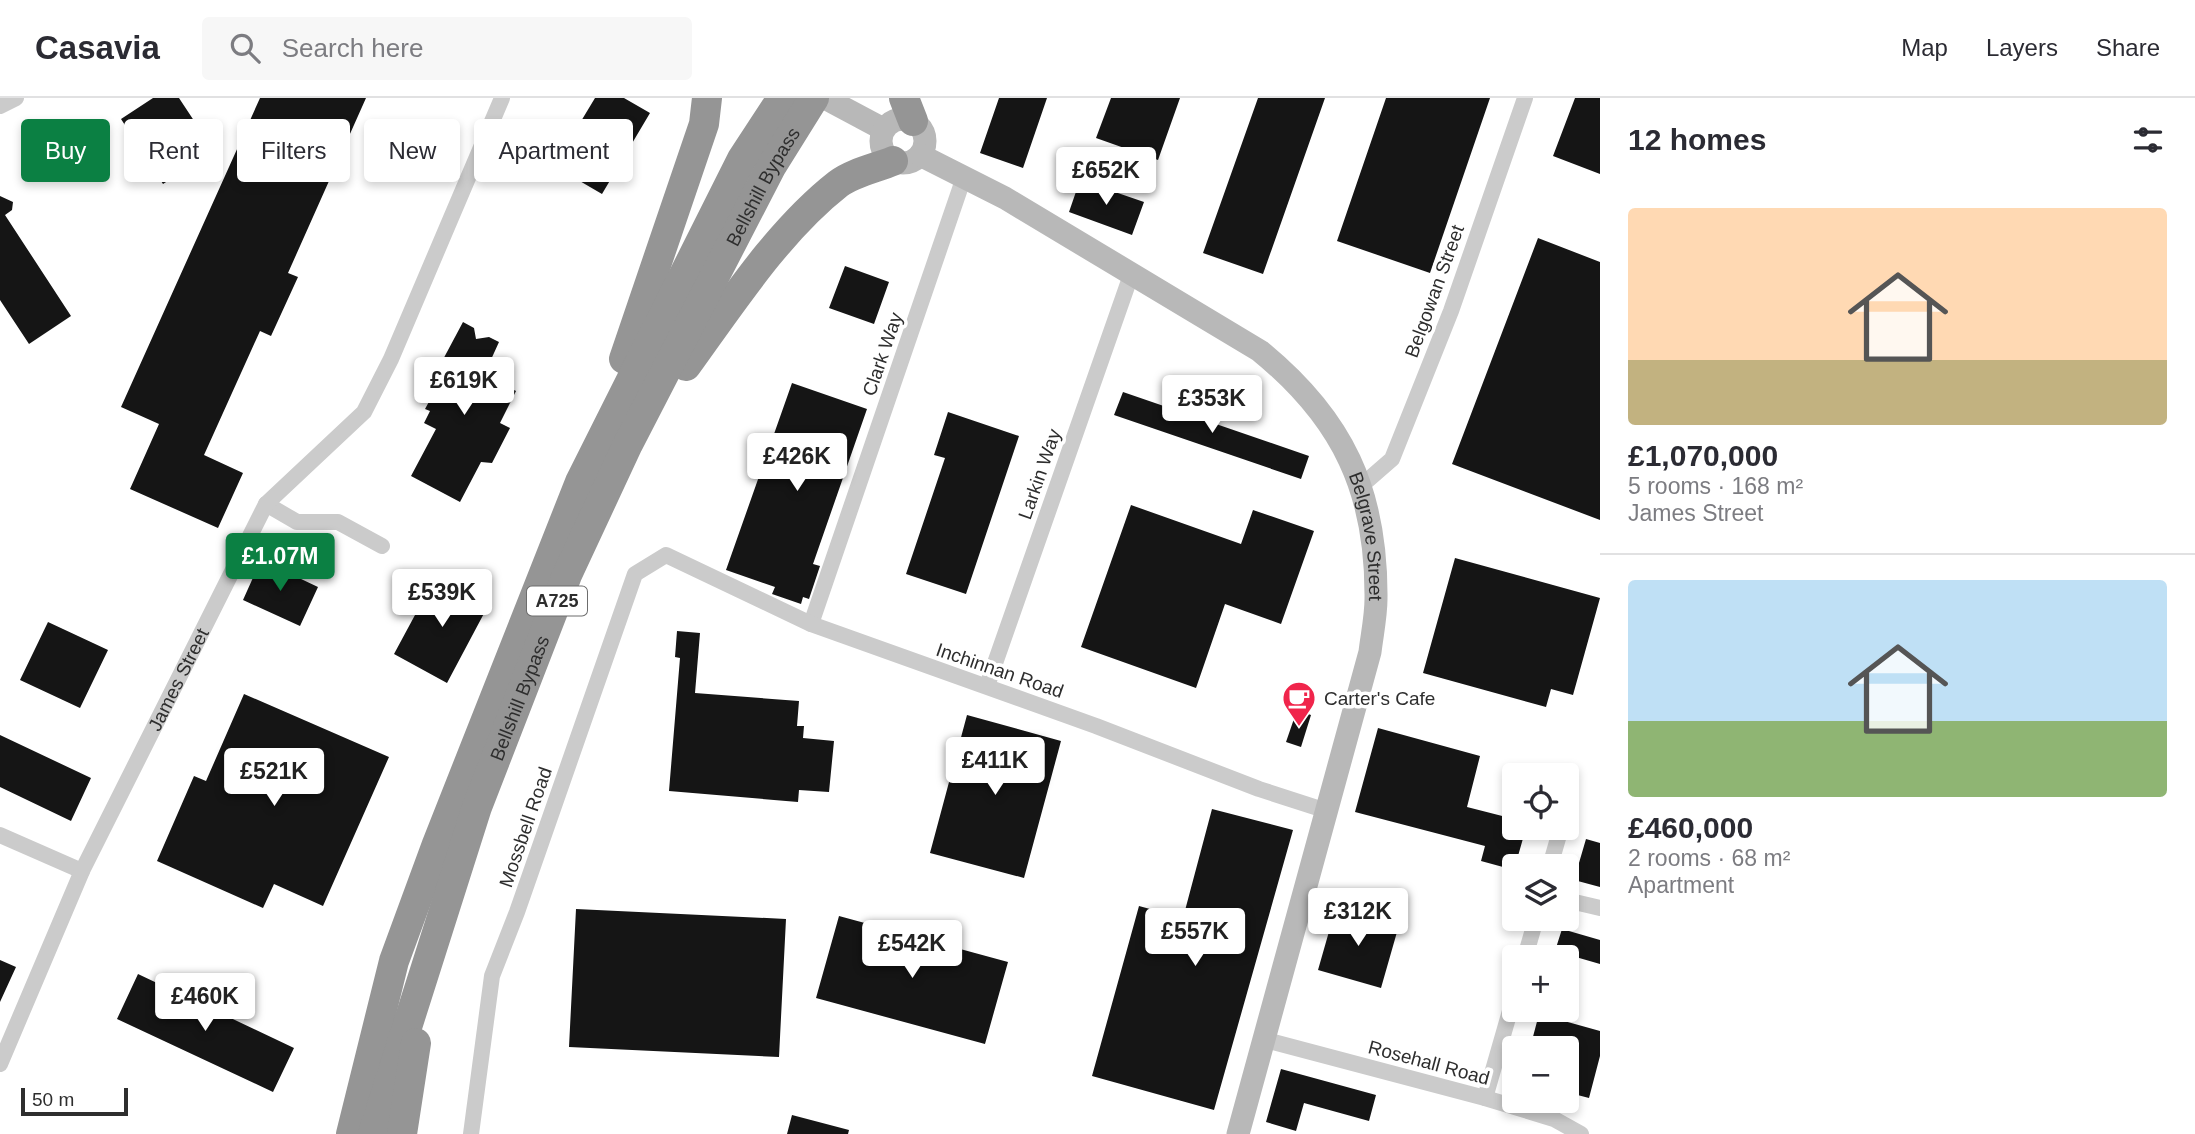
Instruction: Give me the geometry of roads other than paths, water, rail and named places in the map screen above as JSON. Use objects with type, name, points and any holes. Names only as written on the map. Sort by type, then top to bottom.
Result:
[{"type":"highway","points":[[580,482],[704,124],[707,98]]},
{"type":"highway","name":"Bellshill Bypass","points":[[351,1134],[394,961],[437,844],[580,482],[742,159],[782,98]]},
{"type":"highway","name":"Bellshill Bypass","points":[[373,1134],[477,807],[562,588],[628,444],[771,167],[814,98]]},
{"type":"highway","points":[[628,444],[747,282],[795,225],[840,182],[907,158]]},
{"type":"highway","points":[[401,1134],[432,946]]},
{"type":"highway","name":"A725","points":[[329,1134],[394,961]]},
{"type":"street","points":[[0,106],[16,98]]},
{"type":"street","points":[[825,98],[883,130]]},
{"type":"street","name":"Belgowan Street","points":[[1361,486],[1392,459],[1451,311],[1525,98]]},
{"type":"street","name":"James Street","points":[[0,1064],[82,871],[265,504],[364,412],[391,359],[496,99]]},
{"type":"street","points":[[909,109],[925,136],[924,149],[907,158],[883,151],[880,144],[883,130],[893,121],[900,119],[909,109]]},
{"type":"street","name":"Belgrave Street","points":[[907,158],[964,177],[1004,198],[1260,351],[1280,367],[1318,406],[1352,461],[1361,486],[1370,520],[1377,601],[1370,652],[1238,1134]]},
{"type":"street","name":"Clark Way","points":[[811,624],[964,177]]},
{"type":"street","name":"Larkin Way","points":[[987,686],[1131,275]]},
{"type":"street","points":[[265,504],[297,522],[338,522],[382,546]]},
{"type":"street","name":"Inchinnan Road","points":[[666,555],[811,624],[1096,726],[1259,789],[1327,811]]},
{"type":"street","name":"Mossbell Road","points":[[471,1134],[492,976],[635,574],[666,555]]},
{"type":"street","points":[[0,835],[82,871]]},
{"type":"street","points":[[1579,903],[1600,908]]},
{"type":"street","points":[[1485,1098],[1507,1022]]},
{"type":"street","name":"Rosehall Road","points":[[1262,1039],[1485,1098],[1554,1119],[1581,1134]]},
{"type":"place","name":"Carter's Cafe","points":[[1299,728]]}]
